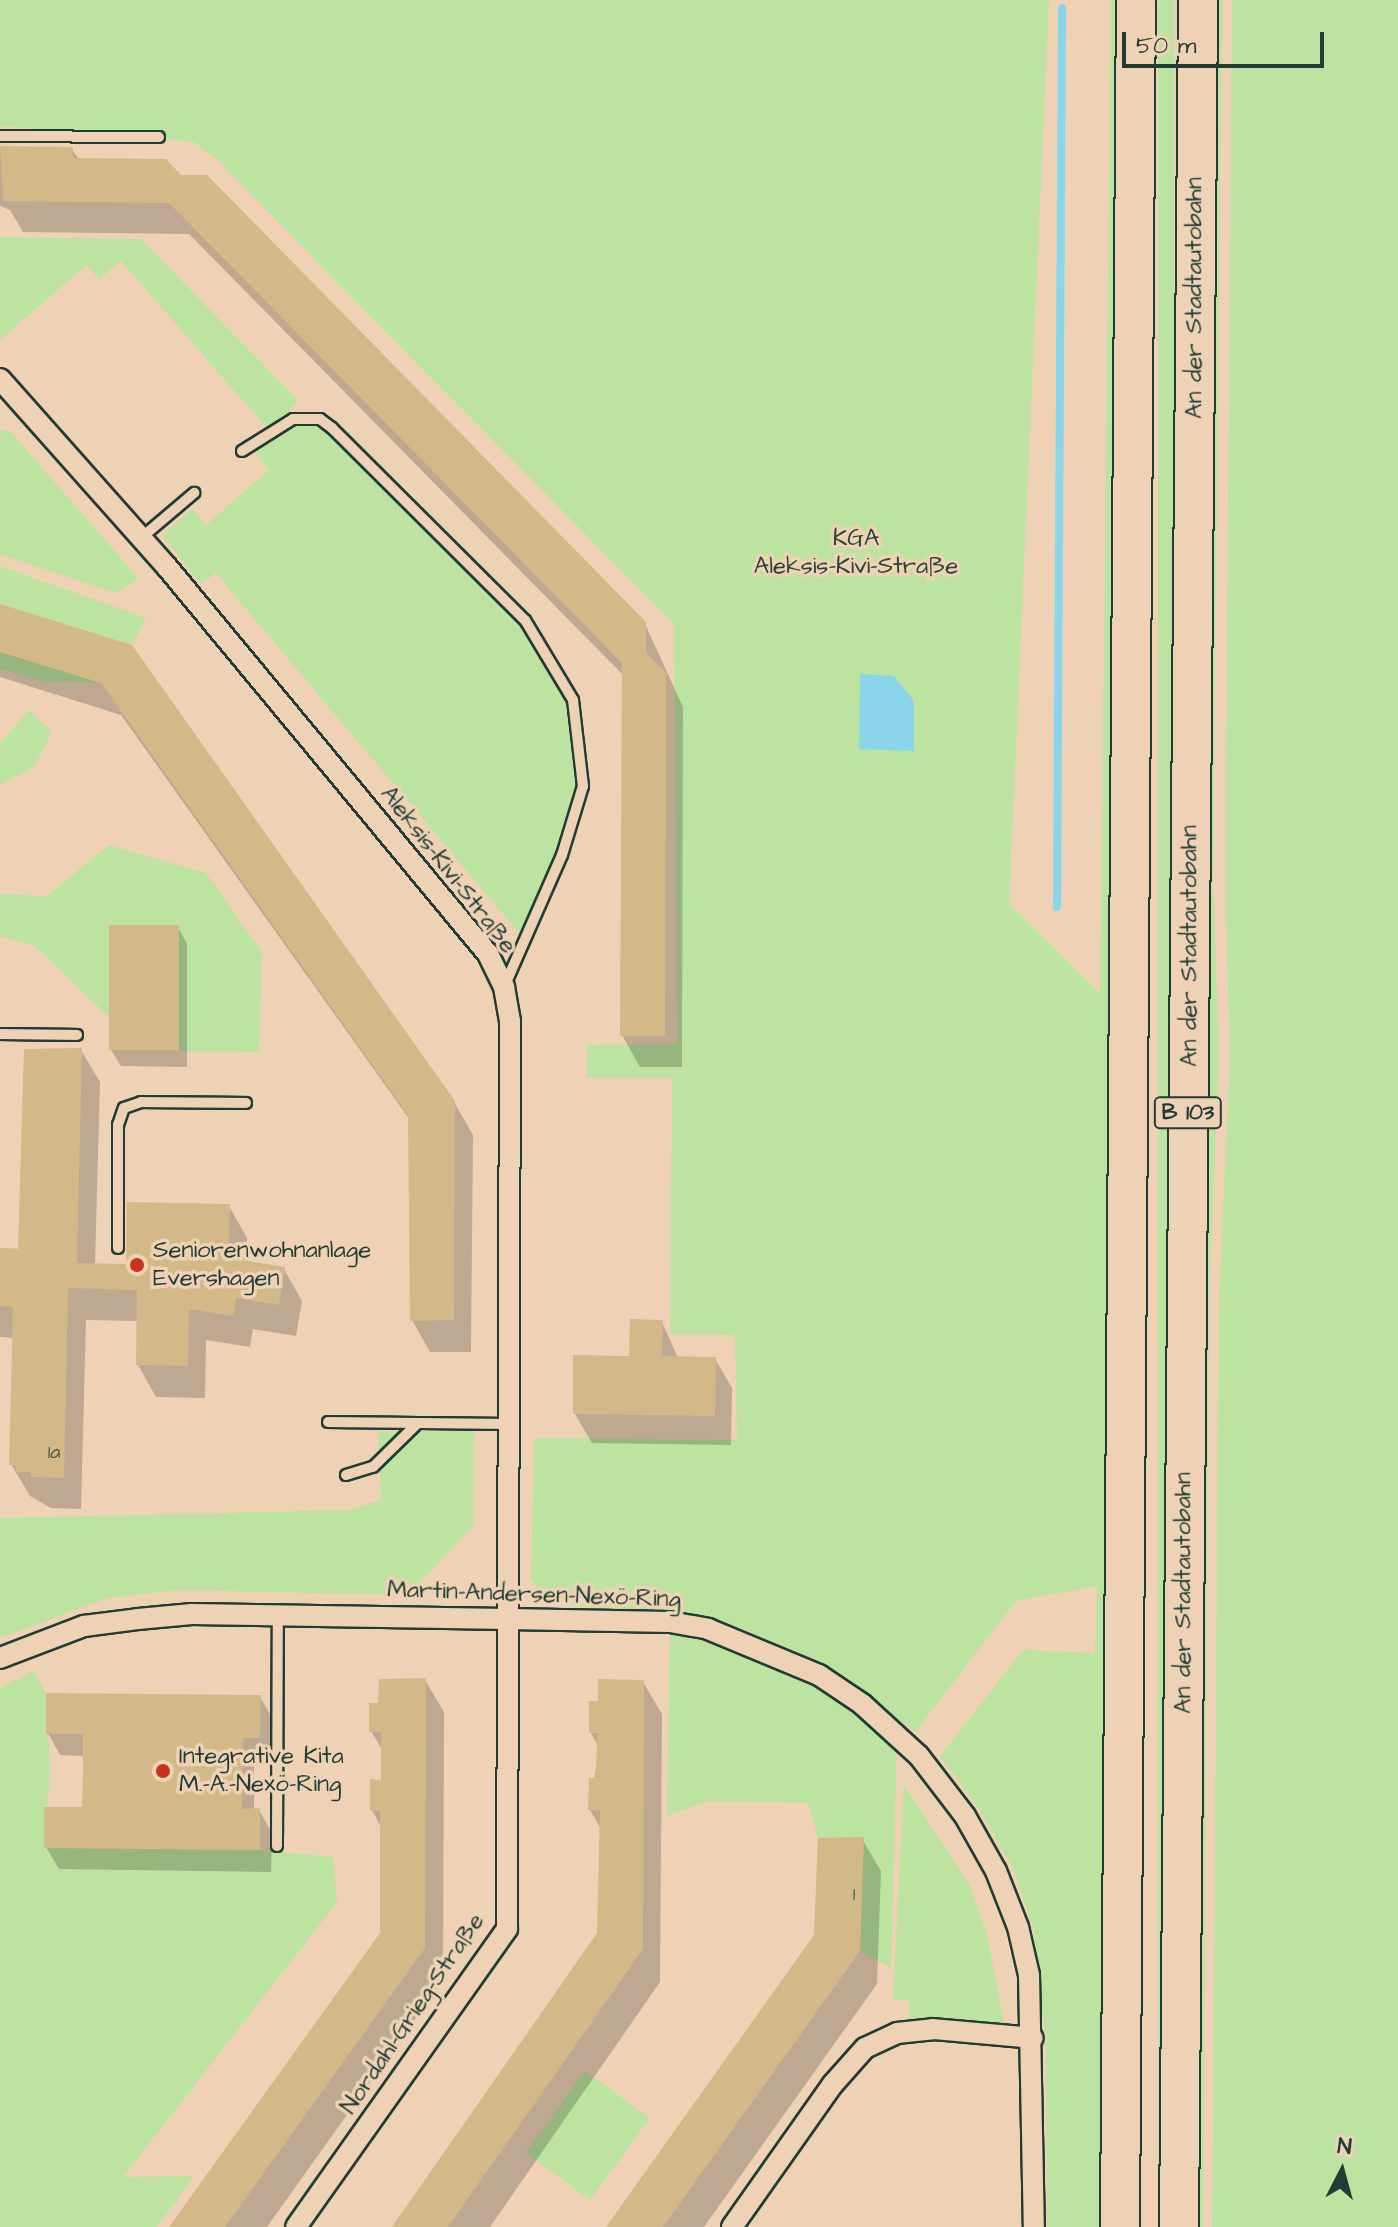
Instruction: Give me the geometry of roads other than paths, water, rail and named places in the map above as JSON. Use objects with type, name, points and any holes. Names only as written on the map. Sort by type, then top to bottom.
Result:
[{"type":"highway","name":"B 103","points":[[1120,2227],[1136,0]]},
{"type":"highway","name":"An der Stadtautobahn","points":[[1179,2227],[1198,0]]},
{"type":"street","name":"Aleksis-Kivi-Straße","points":[[1,378],[141,538],[488,954],[504,987],[512,1057],[508,1619]]},
{"type":"street","name":"Martin-Andersen-Nexö-Ring","points":[[0,1658],[84,1626],[192,1614],[670,1622],[708,1629],[777,1654],[862,1704],[919,1756],[965,1816],[996,1871],[1026,1963],[1033,2038],[1034,2227]]},
{"type":"street","name":"Nordahl-Grieg-Straße","points":[[296,2227],[507,1929],[508,1619]]},
{"type":"street","points":[[732,2227],[833,2084],[865,2048],[897,2033],[933,2029],[1033,2038]]},
{"type":"lane","points":[[0,136],[159,137]]},
{"type":"lane","points":[[242,451],[293,419],[320,419],[332,428],[525,620],[573,700],[583,786],[562,855],[504,987]]},
{"type":"lane","points":[[141,538],[194,493]]},
{"type":"lane","points":[[0,1034],[77,1035]]},
{"type":"lane","points":[[118,1248],[118,1125],[124,1108],[141,1102],[246,1103]]},
{"type":"lane","points":[[328,1422],[510,1424]]},
{"type":"lane","points":[[346,1475],[373,1467],[418,1423]]},
{"type":"lane","points":[[277,1846],[278,1615]]},
{"type":"water","points":[[860,674],[894,676],[914,701],[914,751],[859,749]]},
{"type":"waterway","points":[[1057,907],[1062,8]]},
{"type":"place","name":"Seniorenwohnanlage Evershagen","points":[[137,1265]]},
{"type":"place","name":"Integrative Kita M.-A.-Nexö-Ring","points":[[163,1771]]},
{"type":"park label","name":"KGA Aleksis-Kivi-Straße","points":[[856,553]]}]
